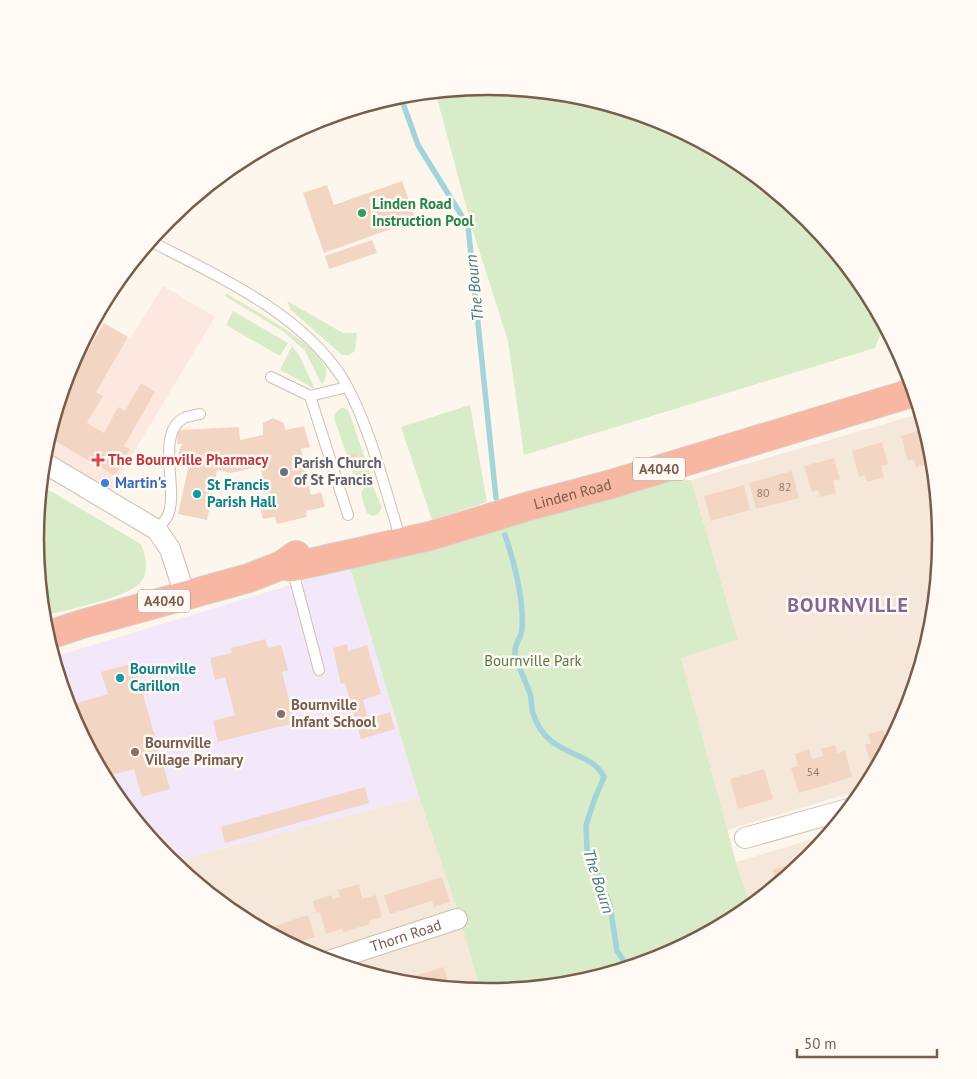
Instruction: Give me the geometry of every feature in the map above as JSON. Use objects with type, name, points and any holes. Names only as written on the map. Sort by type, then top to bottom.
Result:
[{"type":"highway","name":"Linden Road","points":[[54,634],[287,566],[430,536],[529,506],[608,486],[909,394]]},
{"type":"street","points":[[50,466],[157,530],[170,549],[185,596]]},
{"type":"street","points":[[745,838],[840,811]]},
{"type":"street","name":"Thorn Road","points":[[338,958],[458,919]]},
{"type":"lane","points":[[156,243],[223,279],[294,325],[315,342],[347,387],[368,441],[401,541]]},
{"type":"lane","points":[[271,377],[310,396],[347,387]]},
{"type":"lane","points":[[310,396],[348,515]]},
{"type":"lane","points":[[157,530],[169,514],[171,495],[169,460],[172,431],[183,419],[200,414]]},
{"type":"lane","points":[[287,566],[319,670]]},
{"type":"shaded area","points":[[163,286],[215,317],[110,492],[52,456],[67,397],[95,334],[97,335],[104,323],[130,339]]},
{"type":"shaded area","points":[[915,415],[925,453],[932,510],[932,569],[925,626],[910,682],[899,710],[874,762],[854,792],[727,830],[681,658],[738,640],[691,480]]},
{"type":"shaded area","name":"Bournville Infant School","points":[[350,567],[419,797],[180,859],[154,833],[119,787],[103,762],[78,710],[59,655]]},
{"type":"shaded area","points":[[419,797],[458,912],[479,984],[402,976],[346,961],[318,950],[266,925],[241,909],[195,874],[180,859]]},
{"type":"shaded area","points":[[819,837],[782,874],[748,900],[736,862]]},
{"type":"green space","points":[[488,95],[518,96],[575,103],[604,110],[659,129],[711,154],[736,170],[782,205],[823,246],[858,292],[881,332],[875,348],[524,455],[508,341],[472,228],[437,98]]},
{"type":"green space","points":[[226,293],[280,326],[308,346],[325,367],[326,374],[322,385],[305,351],[284,332],[225,296]]},
{"type":"green space","points":[[287,301],[343,333],[357,333],[355,351],[349,355],[342,355],[291,310]]},
{"type":"green space","points":[[233,311],[288,343],[280,356],[226,325]]},
{"type":"green space","points":[[292,346],[299,355],[315,389],[280,370]]},
{"type":"green space","points":[[470,405],[487,502],[432,520],[401,427]]},
{"type":"green space","points":[[341,408],[345,408],[349,412],[370,473],[366,480],[361,482],[355,479],[334,418],[335,413]]},
{"type":"green space","name":"Bournville Park","points":[[691,480],[738,640],[681,658],[736,862],[748,900],[711,925],[631,961],[575,976],[518,983],[479,984],[458,912],[419,797],[350,567],[608,485]]},
{"type":"green space","points":[[368,485],[372,485],[382,507],[378,514],[373,516],[367,513],[362,498],[362,490]]},
{"type":"green space","points":[[47,489],[141,544],[144,554],[146,570],[139,584],[108,599],[50,614],[44,540]]},
{"type":"building","name":"Linden Road Instruction Pool","points":[[402,181],[416,220],[324,253],[303,193],[327,185],[334,205]]},
{"type":"building","points":[[372,240],[377,253],[329,269],[325,256]]},
{"type":"building","points":[[104,323],[128,337],[96,392],[103,396],[87,423],[104,433],[118,407],[125,411],[141,383],[155,392],[124,446],[130,449],[115,476],[55,441],[67,397],[81,362]]},
{"type":"building","points":[[273,418],[284,423],[285,430],[304,426],[310,447],[301,449],[311,495],[321,492],[325,507],[306,511],[307,517],[277,524],[275,517],[263,519],[260,507],[269,505],[260,466],[231,473],[217,470],[207,520],[178,514],[190,460],[177,458],[182,444],[177,444],[178,430],[239,427],[240,440],[263,435],[263,423]]},
{"type":"building","points":[[919,430],[927,464],[916,467],[914,459],[908,461],[901,436]]},
{"type":"building","points":[[882,442],[888,464],[881,466],[884,477],[867,482],[865,475],[859,477],[852,451]]},
{"type":"building","points":[[356,453],[362,468],[353,471],[348,456]]},
{"type":"building","points":[[834,458],[840,479],[833,481],[836,493],[820,497],[818,490],[812,492],[804,466]]},
{"type":"building","points":[[792,471],[799,498],[756,509],[749,483]]},
{"type":"building","points":[[744,485],[750,510],[711,521],[704,496]]},
{"type":"building","points":[[265,639],[268,648],[281,645],[288,670],[282,672],[295,723],[218,742],[213,721],[235,715],[225,677],[215,680],[210,658],[232,653],[231,648]]},
{"type":"building","points":[[347,644],[348,651],[367,645],[381,694],[363,700],[368,719],[390,712],[395,729],[361,739],[345,683],[341,684],[333,648]]},
{"type":"building","points":[[134,663],[170,789],[142,797],[134,769],[111,775],[103,762],[75,704],[108,694],[101,672]]},
{"type":"building","points":[[883,730],[886,738],[872,766],[865,745],[871,743],[868,734]]},
{"type":"building","points":[[835,745],[837,753],[845,751],[852,777],[799,793],[791,768],[798,766],[795,754],[809,749],[812,759],[823,756],[821,749]]},
{"type":"building","points":[[764,769],[773,799],[738,809],[730,779]]},
{"type":"building","points":[[365,787],[369,803],[225,843],[221,827]]},
{"type":"building","points":[[793,864],[775,879],[772,870]]},
{"type":"building","points":[[442,877],[450,902],[434,907],[432,901],[390,914],[384,895]]},
{"type":"building","points":[[359,884],[362,899],[376,895],[382,917],[369,921],[370,924],[343,932],[342,929],[326,934],[320,912],[316,913],[313,901],[332,895],[333,899],[340,897],[338,890]]},
{"type":"building","points":[[308,915],[315,937],[302,941],[302,943],[270,927]]},
{"type":"building","points":[[444,967],[448,982],[430,980],[411,977]]},
{"type":"waterway","name":"The Bourn","points":[[403,103],[418,145],[468,226],[496,498]]},
{"type":"waterway","name":"The Bourn","points":[[505,535],[522,605],[522,629],[515,654],[530,694],[533,713],[539,728],[558,746],[589,761],[598,768],[604,777],[586,825],[587,849],[610,905],[617,951],[625,963]]},
{"type":"place","name":"Linden Road Instruction Pool","points":[[362,213]]},
{"type":"place","name":"The Bournville Pharmacy","points":[[98,460]]},
{"type":"place","name":"Parish Church of St Francis","points":[[284,472]]},
{"type":"place","name":"Martin's","points":[[105,483]]},
{"type":"place","name":"St Francis Parish Hall","points":[[197,494]]},
{"type":"place","name":"Bournville Carillon","points":[[120,678]]},
{"type":"place","name":"Bournville Infant School","points":[[281,714]]},
{"type":"place","name":"Bournville Village Primary","points":[[135,752]]},
{"type":"district","name":"BOURNVILLE","points":[[848,605]]}]
